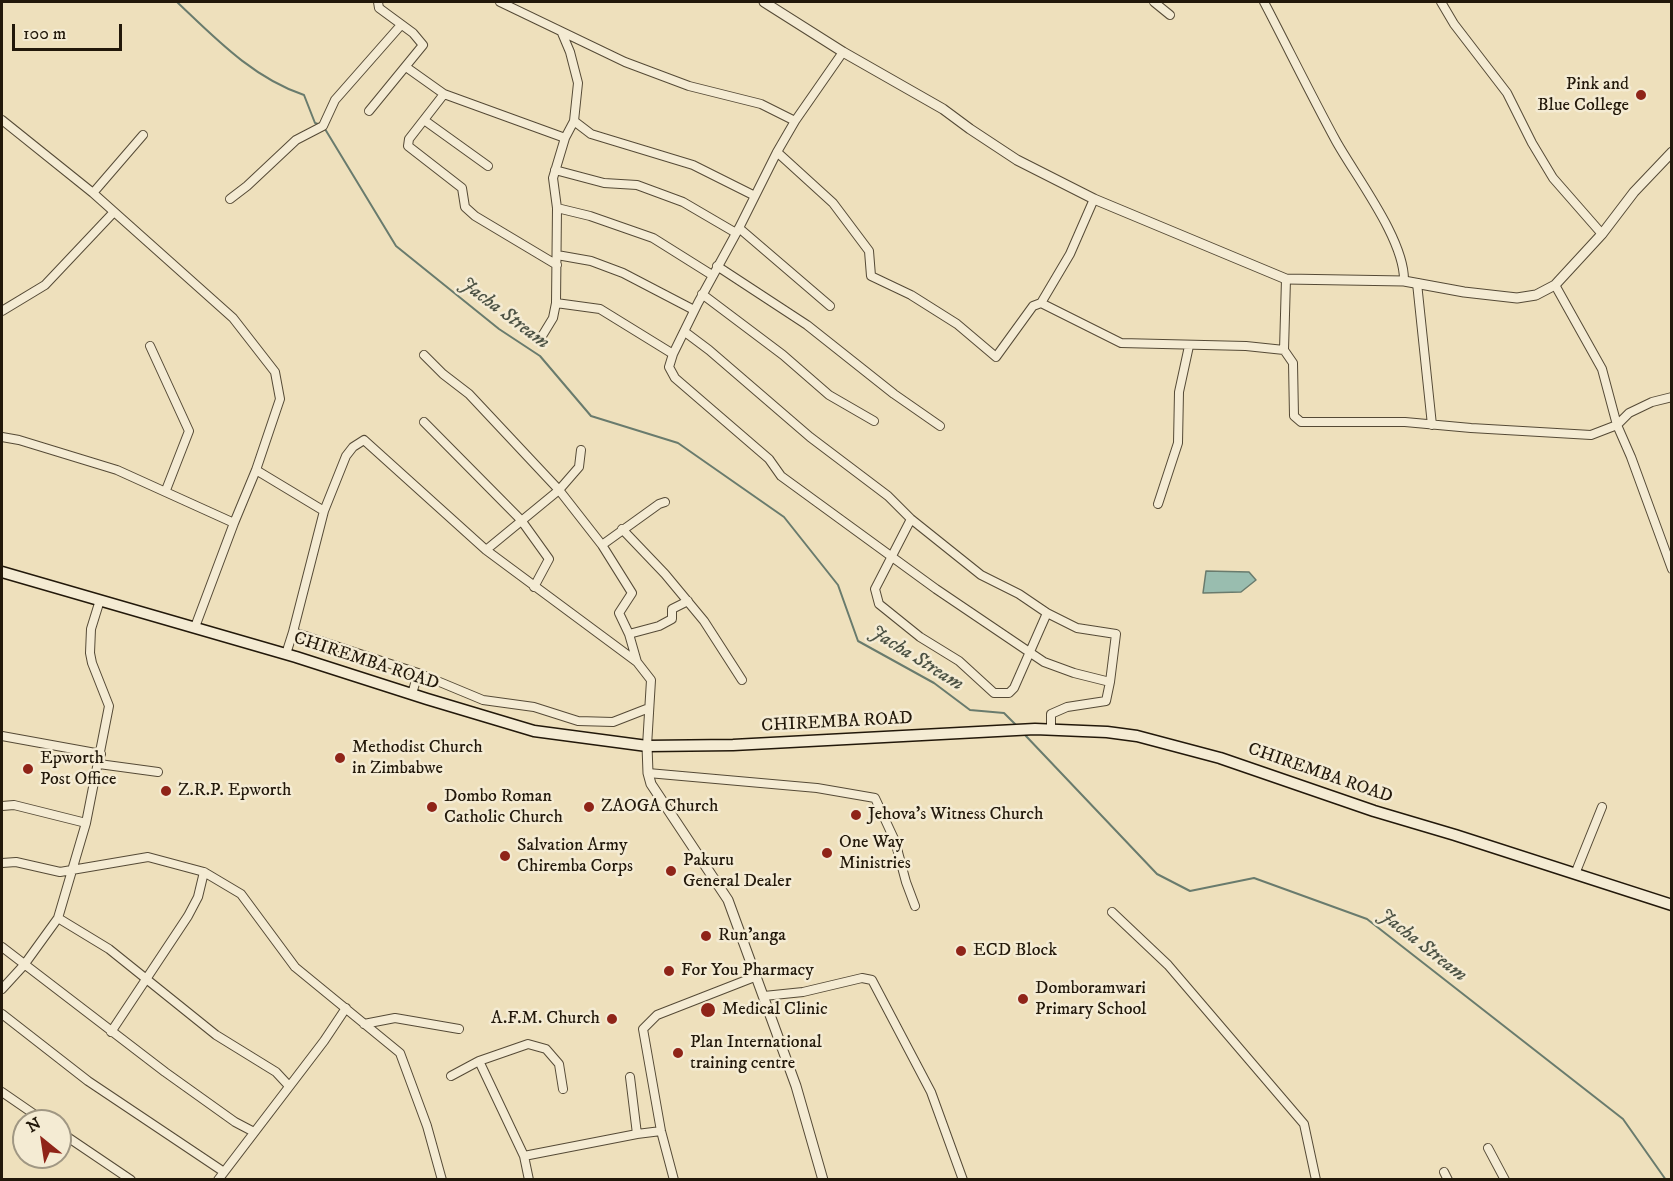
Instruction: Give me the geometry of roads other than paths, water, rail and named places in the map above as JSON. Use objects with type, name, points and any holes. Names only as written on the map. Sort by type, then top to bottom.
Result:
[{"type":"main road","name":"CHIREMBA ROAD","points":[[2,572],[286,654],[534,730],[647,746],[733,745],[1035,729],[1107,732],[1137,736],[1187,748],[1374,811],[1671,905]]},
{"type":"street","points":[[369,111],[423,45],[413,33],[379,8],[378,2]]},
{"type":"street","points":[[500,2],[626,62],[689,86],[761,104],[795,121]]},
{"type":"street","points":[[764,2],[843,52],[943,109],[1017,160],[1094,199],[1286,279],[1404,281],[1464,292],[1517,298],[1536,295],[1555,285],[1602,234],[1634,192],[1671,152]]},
{"type":"street","points":[[1154,2],[1170,15]]},
{"type":"street","points":[[1264,2],[1336,142],[1389,231],[1404,269],[1404,281]]},
{"type":"street","points":[[1441,2],[1454,24],[1507,93],[1532,143],[1553,178],[1602,234]]},
{"type":"street","points":[[230,199],[296,140],[322,126],[335,100],[401,25]]},
{"type":"street","points":[[539,341],[553,318],[556,303],[557,208],[553,178],[565,138],[574,121],[578,83],[570,52],[562,33]]},
{"type":"street","points":[[843,52],[795,121],[777,152],[738,231],[702,294],[669,367],[675,378],[769,459],[781,476],[936,589],[1044,662],[1074,673],[1110,682]]},
{"type":"street","points":[[406,67],[444,94],[565,138]]},
{"type":"street","points":[[444,94],[409,139],[408,146],[462,188],[465,207],[475,216],[557,265]]},
{"type":"street","points":[[2,120],[93,193],[233,318],[275,372],[280,399],[256,471],[195,627]]},
{"type":"street","points":[[424,120],[488,166]]},
{"type":"street","points":[[574,121],[591,134],[693,165],[754,196]]},
{"type":"street","points":[[93,193],[143,135]]},
{"type":"street","points":[[777,152],[833,204],[869,251],[871,276],[911,295],[957,324],[996,357],[1033,306],[1041,303],[1070,254],[1094,199]]},
{"type":"street","points":[[555,170],[604,183],[637,185],[683,202],[738,231],[830,306]]},
{"type":"street","points":[[557,208],[590,216],[653,238],[712,275]]},
{"type":"street","points":[[2,311],[45,285],[113,213]]},
{"type":"street","points":[[557,255],[591,261],[623,273],[694,310]]},
{"type":"street","points":[[717,266],[807,326],[894,394],[940,426]]},
{"type":"street","points":[[1286,279],[1284,350],[1293,363],[1294,416],[1301,422],[1405,422],[1592,435],[1617,425],[1629,413],[1652,402],[1671,398]]},
{"type":"street","points":[[1417,283],[1432,424]]},
{"type":"street","points":[[1555,285],[1602,369],[1617,425],[1631,457],[1671,569]]},
{"type":"street","points":[[702,294],[783,355],[829,394],[874,421]]},
{"type":"street","points":[[556,303],[600,309],[673,354]]},
{"type":"street","points":[[1041,303],[1120,343],[1246,346],[1284,350]]},
{"type":"street","points":[[685,332],[810,437],[888,495],[910,519],[981,575],[1019,594],[1047,614],[1077,628],[1116,634],[1106,701],[1067,707],[1051,714],[1051,729]]},
{"type":"street","points":[[150,346],[189,431],[166,490]]},
{"type":"street","points":[[1158,504],[1178,444],[1179,393],[1189,346]]},
{"type":"street","points":[[424,355],[443,374],[469,394],[559,490],[602,544],[632,593],[619,613],[629,634],[637,662]]},
{"type":"street","points":[[424,422],[521,520],[549,559],[534,587]]},
{"type":"street","points":[[2,437],[19,440],[117,470],[166,490],[234,523]]},
{"type":"street","points":[[286,654],[324,511],[346,456],[353,447],[364,440],[486,550],[637,662],[651,680],[647,746],[648,773],[651,784],[728,900],[796,1086],[823,1179]]},
{"type":"street","points":[[486,550],[559,490],[579,467],[581,450]]},
{"type":"street","points":[[256,471],[324,511]]},
{"type":"street","points":[[602,544],[665,502]]},
{"type":"street","points":[[910,519],[875,589],[879,604],[920,638],[959,661],[994,693],[1009,693],[1014,688],[1047,614]]},
{"type":"street","points":[[622,530],[688,601],[711,630],[742,680]]},
{"type":"street","points":[[2,989],[24,965],[58,918],[86,823],[110,706],[90,653],[91,629],[100,600]]},
{"type":"street","points":[[629,634],[658,626],[672,619],[672,609],[688,601]]},
{"type":"street","points":[[293,632],[418,673],[483,700],[534,707],[578,721],[613,722],[649,708]]},
{"type":"street","points":[[412,694],[418,673]]},
{"type":"street","points":[[2,736],[101,754]]},
{"type":"street","points":[[99,764],[158,772]]},
{"type":"street","points":[[648,773],[817,788],[875,798],[895,841],[915,906]]},
{"type":"street","points":[[2,806],[14,805],[86,823]]},
{"type":"street","points":[[1575,874],[1602,807]]},
{"type":"street","points":[[2,862],[16,862],[60,872],[148,857],[204,872],[241,894],[295,967],[400,1053],[427,1126],[442,1179]]},
{"type":"street","points":[[111,1032],[176,936],[198,897],[204,872]]},
{"type":"street","points":[[1659,901],[1671,895]]},
{"type":"street","points":[[1112,912],[1168,965],[1305,1124],[1316,1179]]},
{"type":"street","points":[[58,918],[109,949],[216,1035],[276,1072],[289,1086]]},
{"type":"street","points":[[2,947],[111,1032],[207,1102],[254,1132]]},
{"type":"street","points":[[674,1179],[661,1131],[643,1029],[657,1015],[757,976]]},
{"type":"street","points":[[764,996],[803,992],[862,978],[872,980],[931,1092],[963,1179]]},
{"type":"street","points":[[2,1014],[88,1081],[221,1176],[324,1041],[346,1008]]},
{"type":"street","points":[[364,1024],[395,1018],[459,1029]]},
{"type":"street","points":[[451,1076],[479,1061],[528,1044],[546,1049],[559,1064],[562,1089]]},
{"type":"street","points":[[479,1061],[524,1156],[529,1179]]},
{"type":"street","points":[[630,1077],[637,1134]]},
{"type":"street","points":[[2,1092],[27,1109]]},
{"type":"street","points":[[524,1156],[661,1131]]},
{"type":"street","points":[[72,1140],[131,1179]]},
{"type":"street","points":[[1488,1148],[1505,1179]]},
{"type":"waterway","name":"Jacha Stream","points":[[177,2],[220,43],[251,68],[285,88],[304,95],[315,123],[321,125]]},
{"type":"waterway","name":"Jacha Stream","points":[[325,129],[396,246],[499,329],[540,356],[591,416],[678,443],[784,517],[838,585],[858,641],[934,683],[970,710],[1004,713],[1017,726]]},
{"type":"waterway","name":"Jacha Stream","points":[[1025,735],[1157,874],[1190,891],[1254,878],[1367,919],[1623,1119],[1666,1180]]},
{"type":"place","name":"Pink and Blue College","points":[[1641,95]]},
{"type":"place","name":"Methodist Church in Zimbabwe","points":[[340,758]]},
{"type":"place","name":"Epworth Post Office","points":[[28,769]]},
{"type":"place","name":"Z.R.P. Epworth","points":[[166,791]]},
{"type":"place","name":"Dombo Roman Catholic Church","points":[[432,807]]},
{"type":"place","name":"ZAOGA Church","points":[[589,807]]},
{"type":"place","name":"Jehova's Witness Church","points":[[856,815]]},
{"type":"place","name":"One Way Ministries","points":[[827,853]]},
{"type":"place","name":"Salvation Army Chiremba Corps","points":[[505,856]]},
{"type":"place","name":"Pakuru General Dealer","points":[[671,871]]},
{"type":"place","name":"Run'anga","points":[[706,936]]},
{"type":"place","name":"ECD Block","points":[[961,951]]},
{"type":"place","name":"For You Pharmacy","points":[[669,971]]},
{"type":"place","name":"Domboramwari Primary School","points":[[1023,999]]},
{"type":"place","name":"Medical Clinic","points":[[708,1010]]},
{"type":"place","name":"A.F.M. Church","points":[[612,1019]]},
{"type":"place","name":"Plan International training centre","points":[[678,1053]]}]
